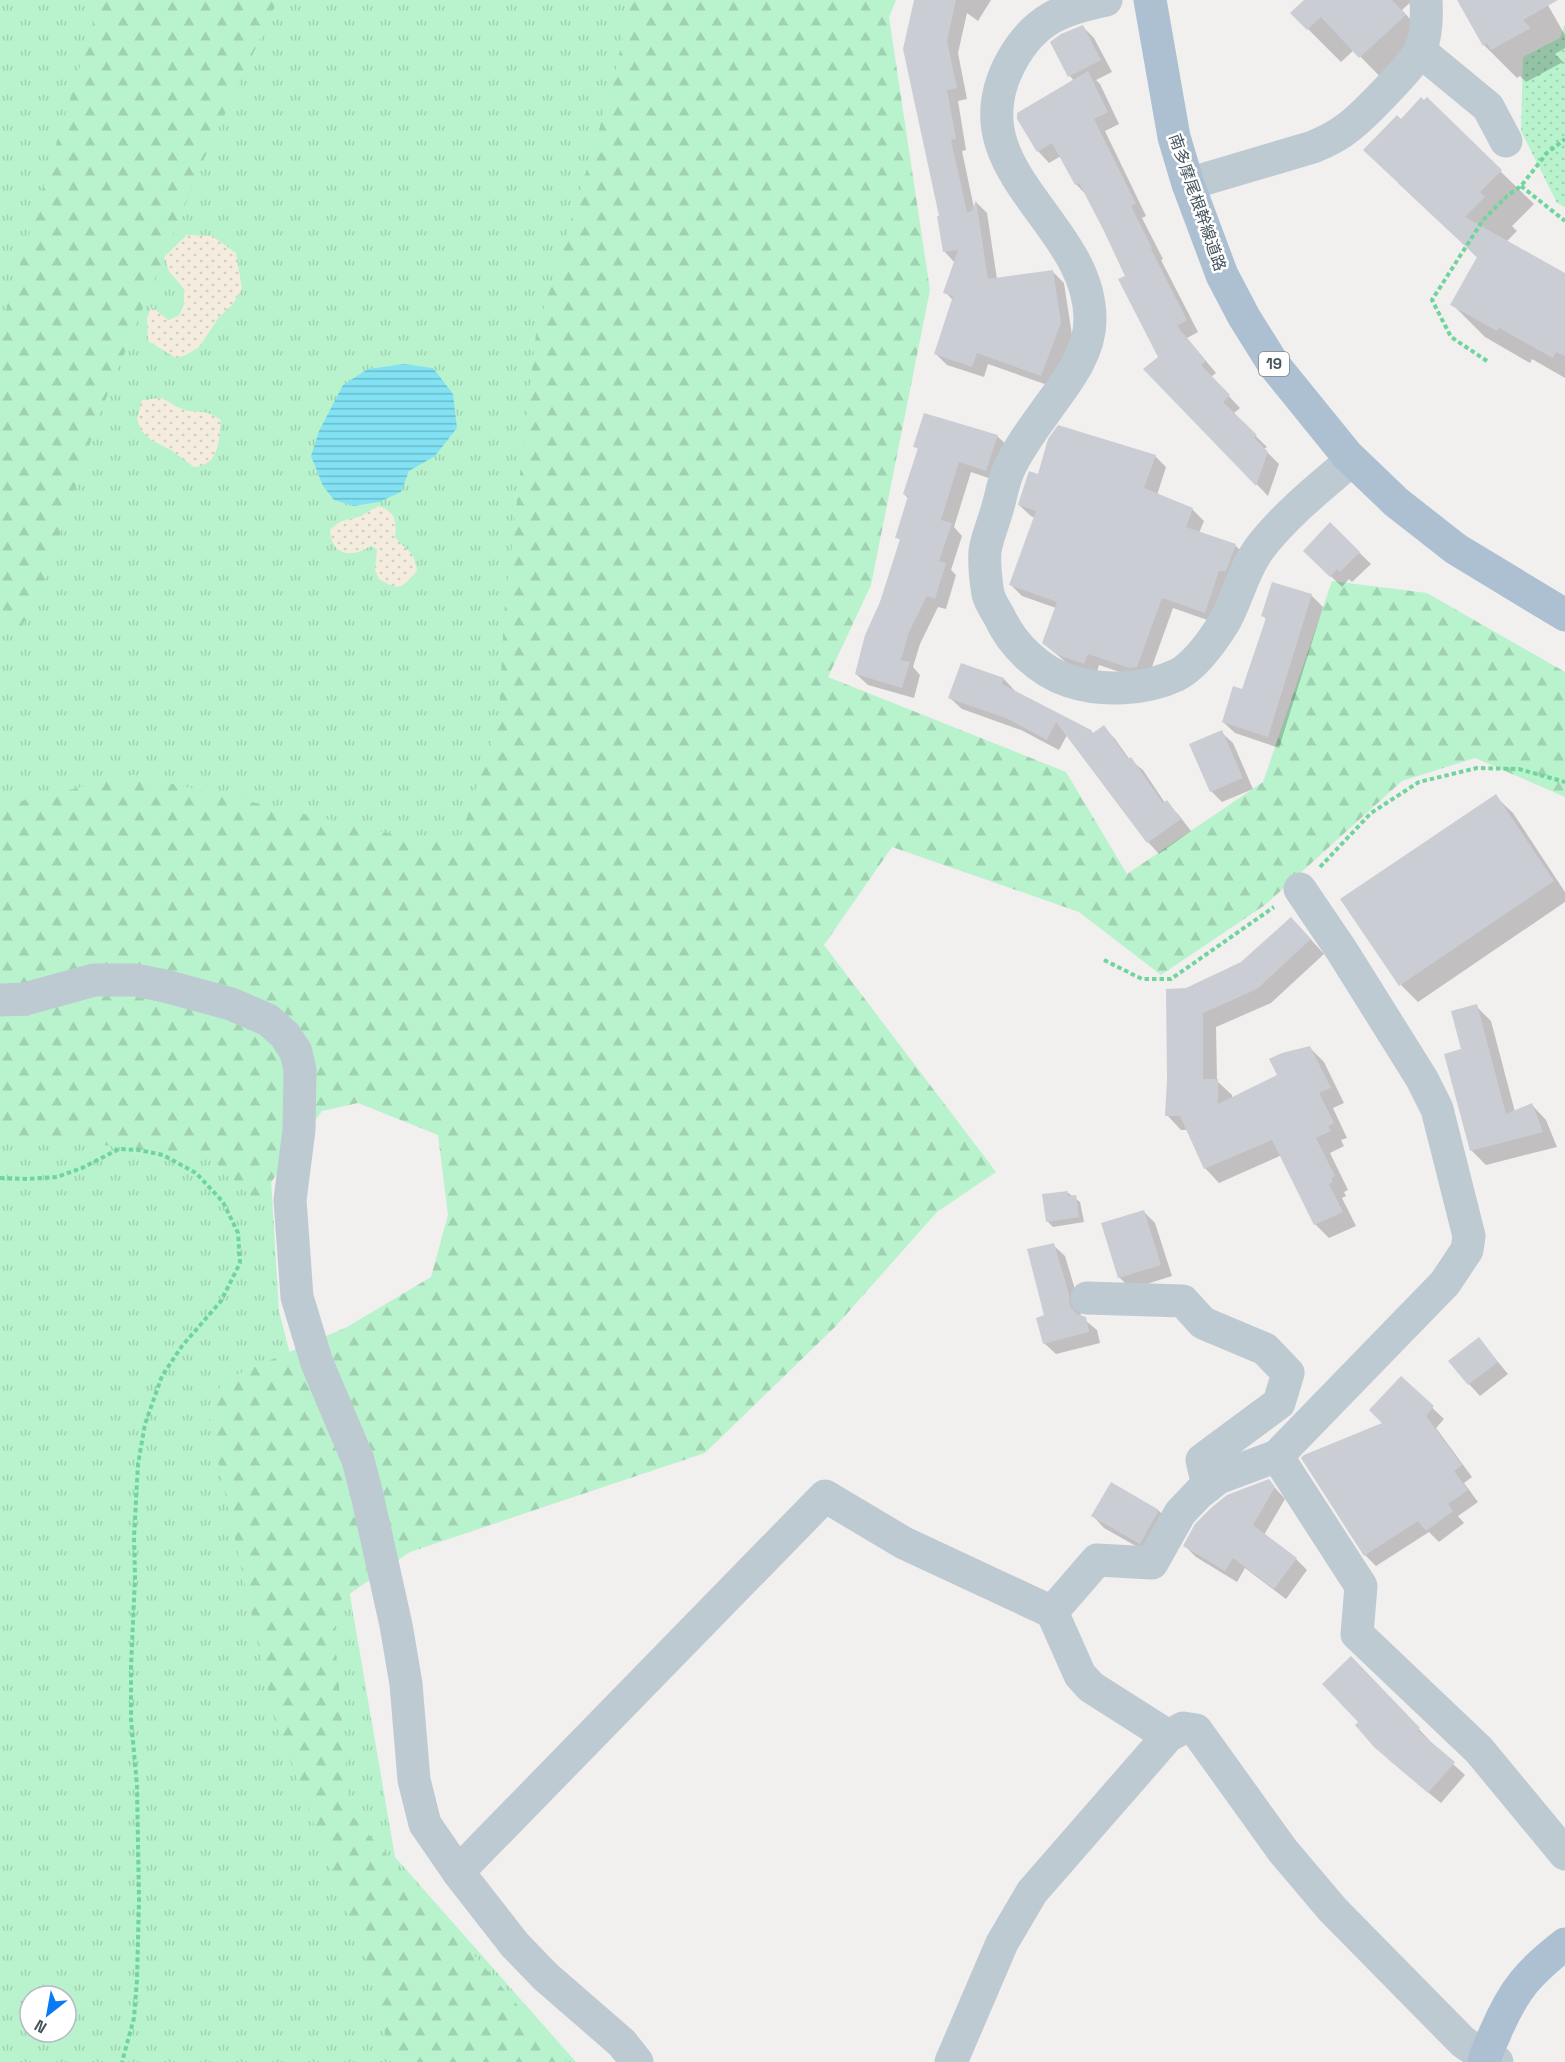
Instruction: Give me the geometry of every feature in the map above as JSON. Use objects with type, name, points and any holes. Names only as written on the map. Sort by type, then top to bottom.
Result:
[{"type":"main road","name":"南多摩尾根幹線道路","points":[[1150,0],[1174,137],[1188,184],[1222,275],[1244,317],[1274,365],[1352,460],[1396,502],[1456,549],[1565,615]]},
{"type":"main road","points":[[1488,2060],[1506,2008],[1521,1984],[1539,1964],[1565,1944]]},
{"type":"street","points":[[1106,0],[1074,6],[1044,21],[1020,47],[1006,72],[997,101],[999,140],[1011,168],[1078,266],[1087,292],[1090,322],[1084,351],[1024,441],[1008,470],[985,553],[988,594],[1006,632],[1034,662],[1068,681],[1105,688],[1141,687],[1178,674],[1207,649],[1226,618],[1243,575],[1277,527],[1352,460]]},
{"type":"street","points":[[1188,184],[1313,147],[1332,139],[1349,127],[1398,78],[1419,51],[1427,24],[1426,0]]},
{"type":"street","points":[[1419,51],[1488,107],[1506,141]]},
{"type":"street","points":[[1052,1612],[1097,1560],[1152,1563],[1180,1514],[1208,1486],[1218,1478],[1277,1455],[1445,1283],[1467,1250],[1469,1236],[1437,1109],[1422,1079],[1342,951],[1300,889]]},
{"type":"street","points":[[0,1000],[25,999],[94,980],[135,980],[231,1004],[268,1020],[285,1035],[296,1052],[300,1070],[299,1130],[290,1200],[297,1297],[317,1363],[358,1460],[367,1495],[396,1625],[406,1684],[414,1780],[425,1824],[458,1872],[515,1945],[546,1977],[622,2043],[637,2062]]},
{"type":"street","points":[[1087,1298],[1183,1300],[1203,1323],[1265,1349],[1288,1373],[1279,1403],[1202,1461],[1208,1486]]},
{"type":"street","points":[[1277,1455],[1361,1586],[1357,1634],[1479,1750],[1565,1854]]},
{"type":"street","points":[[458,1872],[825,1496],[904,1543],[1052,1612],[1080,1675],[1091,1687],[1168,1736]]},
{"type":"street","points":[[951,2062],[1002,1943],[1032,1892],[1168,1736],[1183,1728],[1196,1730],[1283,1851],[1333,1910],[1463,2042],[1488,2060]]},
{"type":"path","points":[[1487,361],[1451,337],[1432,300],[1483,220],[1507,196],[1521,186],[1547,153],[1565,139]]},
{"type":"path","points":[[1521,186],[1565,221]]},
{"type":"path","points":[[1104,960],[1142,979],[1171,979],[1300,889],[1371,813],[1419,782],[1477,768],[1519,770],[1565,782]]},
{"type":"path","points":[[0,1178],[57,1177],[82,1168],[119,1149],[163,1155],[196,1173],[223,1202],[238,1233],[240,1263],[220,1301],[182,1346],[162,1376],[145,1424],[138,1464],[134,1528],[135,1577],[131,1668],[131,1719],[137,1786],[138,1934],[134,2018],[122,2062]]},
{"type":"green space","points":[[0,0],[724,0],[550,889],[0,942]]},
{"type":"green space","points":[[100,0],[278,0],[204,159],[100,413],[45,580],[21,628],[0,608],[0,330]]},
{"type":"green space","points":[[631,0],[896,0],[889,17],[930,290],[871,585],[828,677],[1066,772],[1127,874],[1263,782],[1332,581],[1427,593],[1565,672],[1565,797],[1475,758],[1402,781],[1265,905],[1161,975],[1079,912],[892,847],[824,945],[996,1172],[937,1212],[835,1327],[705,1453],[410,1552],[332,1606],[350,1813],[567,2062],[393,2062],[372,1977],[274,1718],[209,1420],[222,1381],[347,1327],[431,1277],[448,1215],[438,1135],[358,1103],[322,1111],[257,1202],[211,1158],[61,1140],[0,1142],[0,806],[134,775],[400,836],[459,842],[499,715],[504,615],[536,333],[611,91]]},
{"type":"green space","points":[[1565,24],[1565,207],[1557,203],[1521,131],[1523,57],[1560,38]]},
{"type":"green space","points":[[0,1060],[270,1162],[279,1311],[346,1572],[395,1857],[576,2062],[0,2062]]},
{"type":"sand","points":[[187,235],[212,236],[236,253],[242,289],[232,305],[219,317],[199,347],[176,358],[148,341],[147,317],[152,307],[168,320],[179,316],[184,304],[184,289],[169,271],[164,257]]},
{"type":"sand","points":[[162,398],[182,409],[208,413],[221,420],[216,451],[208,462],[194,467],[171,450],[151,440],[141,430],[137,419],[142,400]]},
{"type":"sand","points":[[378,506],[394,517],[395,537],[412,554],[417,571],[404,585],[397,587],[379,579],[375,570],[377,549],[370,546],[356,552],[344,552],[334,545],[331,538],[330,530],[339,523],[361,516]]},
{"type":"water","points":[[404,364],[433,368],[453,394],[457,428],[435,456],[409,471],[401,492],[379,502],[354,506],[334,500],[323,486],[311,456],[319,431],[343,385],[368,369]]},
{"type":"building","points":[[914,0],[956,0],[947,41],[957,88],[947,90],[956,139],[951,140],[967,212],[972,211],[976,200],[988,279],[1053,270],[1061,323],[1041,376],[977,353],[972,367],[934,354],[953,296],[943,293],[958,250],[943,252],[937,216],[939,216],[903,49]]},
{"type":"building","points":[[1304,0],[1392,0],[1406,15],[1359,58],[1321,17],[1307,30],[1290,13]]},
{"type":"building","points":[[1457,0],[1558,0],[1523,20],[1531,28],[1491,50],[1487,43],[1483,46]]},
{"type":"building","points":[[1083,25],[1101,60],[1068,77],[1050,42],[1061,34]]},
{"type":"building","points":[[1088,71],[1108,112],[1094,119],[1136,204],[1131,206],[1187,320],[1177,326],[1206,361],[1201,365],[1230,395],[1223,402],[1257,435],[1254,437],[1268,452],[1256,486],[1143,369],[1158,357],[1118,279],[1125,276],[1103,229],[1079,183],[1075,185],[1052,143],[1037,152],[1017,119],[1017,113]]},
{"type":"building","points":[[1421,97],[1424,100],[1427,97],[1502,170],[1480,192],[1485,197],[1465,217],[1565,273],[1565,356],[1556,352],[1553,358],[1499,328],[1497,331],[1450,305],[1477,257],[1363,150],[1397,115],[1401,119]]},
{"type":"building","points":[[924,413],[998,435],[986,471],[959,462],[941,520],[952,523],[939,561],[946,563],[935,599],[927,596],[909,632],[901,660],[910,662],[902,688],[855,674],[865,635],[880,602],[900,539],[895,538],[908,496],[903,494],[918,448],[913,447]]},
{"type":"building","points":[[1058,425],[1156,455],[1144,488],[1193,508],[1186,527],[1236,544],[1226,571],[1219,571],[1205,613],[1162,598],[1137,667],[1129,668],[1088,654],[1084,664],[1056,654],[1042,643],[1057,602],[1009,585],[1036,511],[1018,505],[1019,501],[1029,471],[1038,474],[1048,439]]},
{"type":"building","points":[[1330,522],[1360,552],[1340,572],[1337,569],[1330,577],[1303,551]]},
{"type":"building","points":[[1272,582],[1312,594],[1268,737],[1222,722],[1233,686],[1242,689],[1266,618],[1261,616]]},
{"type":"building","points":[[961,663],[1004,678],[1002,684],[1093,733],[1104,725],[1128,759],[1131,757],[1163,803],[1167,800],[1181,819],[1147,843],[1056,722],[1047,740],[1008,719],[948,698]]},
{"type":"building","points":[[1222,730],[1243,778],[1210,792],[1189,744]]},
{"type":"building","points":[[1496,794],[1554,881],[1399,986],[1340,899]]},
{"type":"building","points":[[1291,917],[1311,939],[1257,989],[1203,1013],[1203,1079],[1218,1079],[1218,1104],[1277,1075],[1269,1059],[1310,1046],[1331,1088],[1319,1093],[1334,1123],[1328,1126],[1331,1131],[1316,1138],[1335,1176],[1331,1178],[1333,1182],[1329,1184],[1343,1212],[1314,1225],[1272,1140],[1204,1169],[1180,1116],[1165,1116],[1166,989],[1186,988],[1241,962]]},
{"type":"building","points":[[1477,1004],[1506,1114],[1532,1103],[1543,1132],[1470,1151],[1444,1054],[1461,1049],[1451,1011]]},
{"type":"building","points":[[1068,1191],[1068,1196],[1076,1195],[1079,1217],[1046,1222],[1042,1194]]},
{"type":"building","points":[[1144,1210],[1161,1265],[1118,1278],[1101,1223]]},
{"type":"building","points":[[1054,1243],[1069,1294],[1070,1306],[1077,1314],[1086,1317],[1089,1332],[1043,1344],[1036,1318],[1044,1315],[1027,1249]]},
{"type":"building","points":[[1479,1337],[1498,1362],[1468,1385],[1448,1361]]},
{"type":"building","points":[[1401,1376],[1434,1406],[1426,1416],[1462,1465],[1454,1471],[1468,1490],[1448,1504],[1453,1511],[1426,1531],[1418,1521],[1364,1556],[1301,1458],[1382,1423],[1369,1410]]},
{"type":"building","points":[[1269,1479],[1275,1487],[1253,1525],[1297,1558],[1274,1589],[1233,1558],[1225,1571],[1183,1546],[1195,1524],[1227,1495]]},
{"type":"building","points":[[1111,1482],[1159,1510],[1140,1544],[1091,1516]]},
{"type":"building","points":[[1351,1656],[1420,1728],[1418,1731],[1455,1762],[1428,1793],[1374,1747],[1355,1725],[1358,1722],[1322,1684]]}]
